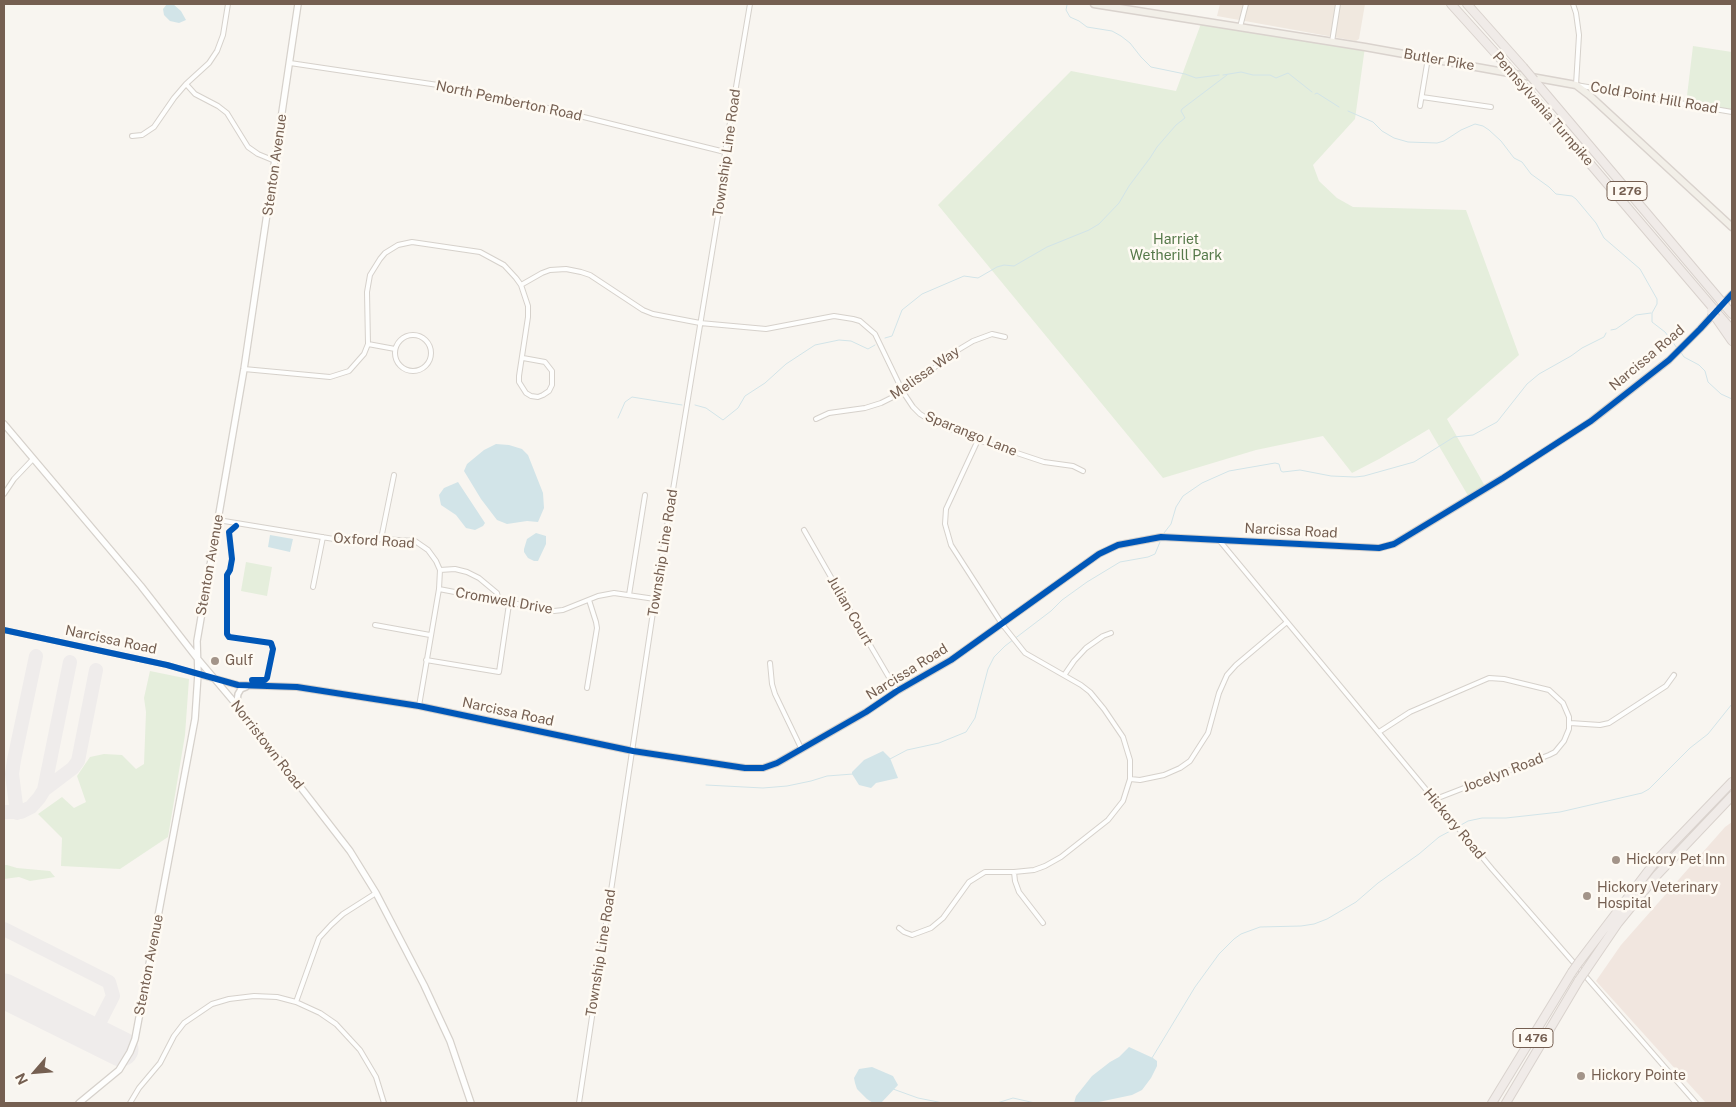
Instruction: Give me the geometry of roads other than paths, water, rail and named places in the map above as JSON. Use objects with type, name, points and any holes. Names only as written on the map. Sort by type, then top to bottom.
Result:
[{"type":"highway","name":"Pennsylvania Turnpike","points":[[1450,4],[1506,65],[1682,271],[1718,317],[1732,330]]},
{"type":"highway","name":"Pennsylvania Turnpike","points":[[1467,4],[1523,67],[1732,314]]},
{"type":"highway","points":[[1718,317],[1732,341]]},
{"type":"highway","name":"I 476","points":[[1492,1103],[1579,962],[1655,862],[1732,782]]},
{"type":"highway","name":"I 476","points":[[1506,1103],[1586,970],[1618,923],[1692,838],[1732,796]]},
{"type":"highway","points":[[1692,838],[1732,802]]},
{"type":"main road","name":"Stenton Avenue","points":[[79,1103],[120,1070],[128,1057],[135,1039],[195,719],[198,641],[244,369],[298,4]]},
{"type":"main road","name":"Butler Pike","points":[[1094,4],[1428,58],[1576,85],[1732,227]]},
{"type":"main road","name":"Norristown Road","points":[[4,424],[141,586],[197,658],[240,709],[350,851],[376,893],[424,985],[450,1041],[472,1103]]},
{"type":"street","points":[[132,136],[142,135],[154,127],[186,84],[209,63],[217,51],[223,35],[228,4]]},
{"type":"street","name":"Township Line Road","points":[[579,1103],[655,599],[720,204],[725,152],[750,4]]},
{"type":"street","points":[[1240,27],[1246,4]]},
{"type":"street","points":[[1332,42],[1338,4]]},
{"type":"street","points":[[1573,4],[1576,13],[1578,35],[1576,85]]},
{"type":"street","points":[[1420,106],[1428,58]]},
{"type":"street","name":"North Pemberton Road","points":[[290,63],[438,85],[523,102],[725,152]]},
{"type":"street","points":[[186,84],[195,94],[227,113],[248,147],[258,154],[275,161]]},
{"type":"street","name":"Cold Point Hill Road","points":[[1576,85],[1732,112]]},
{"type":"street","points":[[1422,97],[1491,107]]},
{"type":"street","points":[[244,369],[330,377],[349,371],[364,354],[368,344],[368,283],[370,275],[380,259],[398,245],[412,242],[480,252],[504,265],[521,285],[528,306],[523,358],[519,376],[522,388],[531,396],[538,397],[543,395],[552,385],[552,371],[545,362],[523,358]]},
{"type":"street","name":"Sparango Lane","points":[[521,285],[542,273],[566,269],[590,275],[643,310],[700,324],[766,328],[834,316],[860,321],[875,334],[903,392],[912,407],[920,414],[933,422],[978,440],[1044,462],[1076,467],[1083,471]]},
{"type":"street","name":"Narcissa Road","points":[[4,630],[167,665],[238,685],[297,687],[419,706],[632,750],[745,768],[763,768],[777,763],[866,712],[897,690],[951,660],[1099,554],[1109,549],[1131,542],[1161,537],[1380,548],[1394,544],[1562,441],[1629,392],[1676,353],[1732,294]]},
{"type":"street","points":[[414,334],[423,337],[427,342],[430,348],[430,359],[421,369],[409,370],[397,362],[395,349],[402,337],[414,334]]},
{"type":"street","name":"Melissa Way","points":[[816,419],[829,413],[873,406],[903,392],[953,353],[973,341],[992,334],[1005,336]]},
{"type":"street","points":[[368,344],[395,349]]},
{"type":"street","points":[[899,928],[912,935],[931,928],[943,918],[966,886],[975,878],[990,871],[1014,872],[1034,870],[1051,863],[1111,817],[1123,801],[1130,779],[1130,760],[1123,737],[1090,692],[1065,674],[1025,652],[1002,624],[951,545],[945,524],[947,505],[978,440]]},
{"type":"street","points":[[4,494],[14,479],[33,459]]},
{"type":"street","points":[[381,539],[394,475]]},
{"type":"street","points":[[628,595],[645,495]]},
{"type":"street","name":"Oxford Road","points":[[218,520],[340,540],[381,539],[415,541],[432,555],[440,570]]},
{"type":"street","name":"Julian Court","points":[[804,530],[897,690]]},
{"type":"street","points":[[313,587],[323,537]]},
{"type":"street","name":"Hickory Road","points":[[1219,540],[1379,732],[1433,800],[1696,1103]]},
{"type":"street","points":[[419,706],[439,589],[440,570],[455,569],[473,575],[497,593],[498,601]]},
{"type":"street","name":"Cromwell Drive","points":[[439,589],[509,604],[554,611],[563,610],[614,593],[655,599]]},
{"type":"street","points":[[587,688],[596,628],[589,600]]},
{"type":"street","points":[[426,660],[499,672],[509,604]]},
{"type":"street","points":[[1130,779],[1140,780],[1164,775],[1180,768],[1190,760],[1208,734],[1227,675],[1236,665],[1287,622]]},
{"type":"street","points":[[375,625],[430,635]]},
{"type":"street","points":[[1065,674],[1074,660],[1086,648],[1102,636],[1111,633]]},
{"type":"street","points":[[770,663],[775,694],[801,748]]},
{"type":"street","points":[[1379,732],[1410,712],[1481,680],[1496,677],[1549,690],[1563,703],[1570,723],[1600,725],[1609,723],[1666,686],[1674,675]]},
{"type":"street","points":[[240,709],[237,702],[238,694],[241,689],[249,686]]},
{"type":"street","name":"Jocelyn Road","points":[[1433,800],[1555,752],[1564,741],[1570,723]]},
{"type":"street","points":[[1014,872],[1018,892],[1043,923]]},
{"type":"street","points":[[296,1002],[320,938],[343,914],[376,893]]},
{"type":"street","points":[[130,1103],[139,1088],[160,1063],[178,1029],[199,1011],[220,1001],[240,997],[277,997],[296,1002],[325,1016],[336,1024],[353,1041],[376,1077],[384,1103]]},
{"type":"waterway","points":[[1067,5],[1066,10],[1070,17],[1087,27],[1112,31],[1121,36],[1130,43],[1151,67],[1196,78],[1219,75]]},
{"type":"waterway","points":[[1223,75],[1241,72],[1253,75],[1270,75],[1276,78],[1288,73],[1312,92]]},
{"type":"waterway","points":[[885,338],[892,336],[902,310],[922,294],[964,276],[978,278],[997,267],[1004,265],[1014,266],[1047,247],[1099,224],[1119,203],[1157,147],[1176,125],[1185,118],[1181,111],[1182,109],[1227,75]]},
{"type":"waterway","points":[[1315,94],[1317,93],[1339,107]]},
{"type":"waterway","points":[[1348,111],[1373,122],[1382,131],[1394,138],[1408,142],[1437,143],[1475,124],[1489,130],[1501,141],[1514,158],[1522,162],[1531,174],[1556,194],[1572,196],[1576,199],[1596,223],[1604,238],[1640,269],[1657,299],[1657,304],[1652,313],[1652,322],[1665,332],[1677,348]]},
{"type":"waterway","points":[[1611,330],[1616,329],[1636,315],[1651,313]]},
{"type":"waterway","points":[[1164,533],[1171,524],[1176,507],[1183,496],[1202,483],[1229,471],[1275,463],[1279,464],[1283,472],[1300,470],[1331,476],[1355,477],[1414,462],[1454,437],[1473,435],[1497,422],[1527,384],[1539,374],[1604,337],[1606,333]]},
{"type":"waterway","points":[[695,405],[706,408],[723,420],[738,408],[745,396],[765,383],[786,364],[815,345],[839,340],[851,341],[868,349],[875,345]]},
{"type":"waterway","points":[[1680,351],[1684,357],[1699,365],[1705,371],[1708,382],[1721,394],[1732,399]]},
{"type":"waterway","points":[[618,418],[625,402],[632,397],[682,405]]},
{"type":"waterway","points":[[890,759],[907,750],[939,743],[966,732],[975,718],[988,669],[994,657],[1005,646],[1087,582],[1120,562],[1155,554],[1160,542]]},
{"type":"waterway","points":[[1461,825],[1468,821],[1482,818],[1506,818],[1560,812],[1642,793],[1649,789],[1690,748],[1708,734],[1732,704]]},
{"type":"waterway","points":[[706,785],[763,788],[787,786],[827,776],[853,774]]},
{"type":"waterway","points":[[1152,1058],[1195,987],[1219,954],[1234,939],[1241,934],[1260,927],[1301,926],[1327,919],[1356,902],[1439,837],[1454,829]]},
{"type":"waterway","points":[[893,1089],[918,1098],[943,1103]]},
{"type":"waterway","points":[[997,1103],[1013,1098],[1035,1103]]},
{"type":"place","name":"Gulf","points":[[215,661]]},
{"type":"place","name":"Hickory Pet Inn","points":[[1616,860]]},
{"type":"place","name":"Hickory Veterinary Hospital","points":[[1587,896]]},
{"type":"place","name":"Hickory Pointe","points":[[1581,1076]]},
{"type":"park label","name":"Harriet Wetherill Park","points":[[1176,248]]}]
